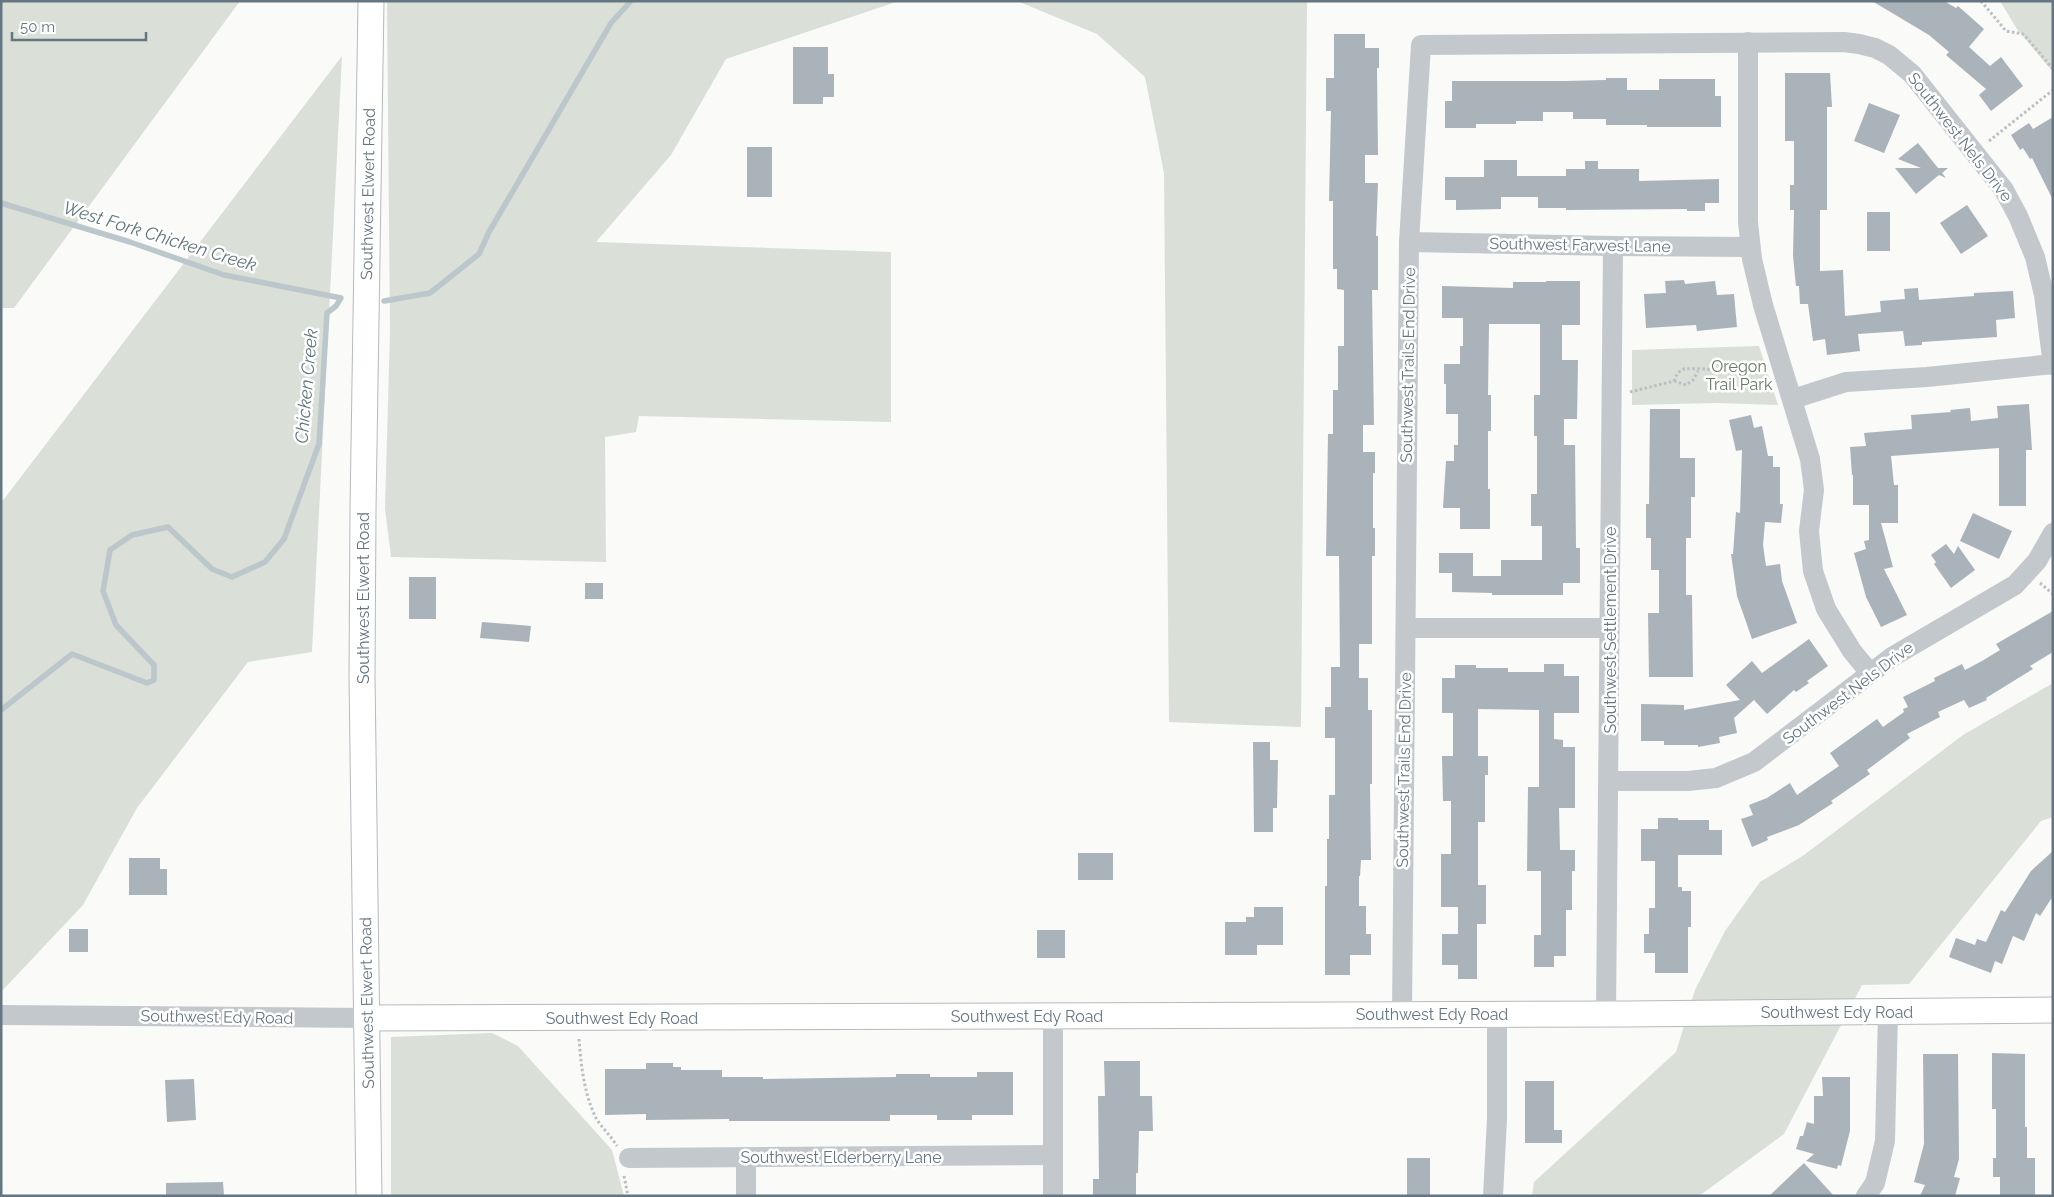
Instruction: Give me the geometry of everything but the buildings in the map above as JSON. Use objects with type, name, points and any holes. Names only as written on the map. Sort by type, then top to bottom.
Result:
[{"type":"main road","name":"Southwest Elwert Road","points":[[369,1196],[363,822],[362,578],[371,1]]},
{"type":"main road","name":"Southwest Edy Road","points":[[367,1018],[2053,1010]]},
{"type":"street","name":"Southwest Nels Drive","points":[[1748,42],[1844,42],[1859,44],[1875,48],[1889,55],[1912,74],[2004,190],[2018,216],[2035,257],[2044,295],[2053,364]]},
{"type":"street","name":"Southwest Trails End Drive","points":[[1402,1014],[1409,242],[1421,45],[1748,42]]},
{"type":"street","points":[[1748,42],[1748,222],[1750,247],[1763,305],[1791,393],[1813,473],[1814,490],[1809,531],[1813,571],[1826,609],[1852,651],[1870,673]]},
{"type":"street","name":"Southwest Farwest Lane","points":[[1409,242],[1750,247]]},
{"type":"street","name":"Southwest Settlement Drive","points":[[1606,1013],[1609,781],[1608,628],[1613,246]]},
{"type":"street","points":[[1791,393],[1846,382],[1926,377],[2053,364]]},
{"type":"street","name":"Southwest Nels Drive","points":[[1609,781],[1688,781],[1716,778],[1754,762],[1892,657],[1940,627],[1986,603],[2015,585],[2038,561],[2053,533]]},
{"type":"street","points":[[1406,628],[1608,628]]},
{"type":"street","points":[[1866,1196],[1875,1183],[1885,1141],[1888,1012]]},
{"type":"street","points":[[1493,1196],[1497,1014]]},
{"type":"street","name":"Southwest Edy Road","points":[[1,1015],[367,1018]]},
{"type":"street","points":[[1053,1016],[1053,1196]]},
{"type":"street","name":"Southwest Elderberry Lane","points":[[623,1159],[1053,1155]]},
{"type":"street","points":[[746,1158],[746,1196]]},
{"type":"path","points":[[1981,1],[2006,31],[2023,34],[2053,69]]},
{"type":"path","points":[[1974,152],[2053,90]]},
{"type":"path","points":[[1674,381],[1681,370],[1687,369],[1698,371],[1736,371],[1766,392],[1791,393]]},
{"type":"path","points":[[1612,395],[1674,381],[1686,385],[1694,380],[1698,371]]},
{"type":"path","points":[[578,1018],[581,1062],[592,1107],[597,1118],[616,1144],[623,1159],[628,1196]]},
{"type":"green space","points":[[1,1],[240,1],[14,308],[1,308]]},
{"type":"green space","points":[[387,1],[899,1],[726,59],[671,155],[596,242],[891,252],[891,422],[639,416],[636,432],[605,437],[606,562],[391,557],[385,509],[390,332]]},
{"type":"green space","points":[[1017,1],[1307,1],[1301,727],[1169,722],[1164,173],[1145,77],[1097,34]]},
{"type":"green space","points":[[2000,1],[2053,1],[2053,72],[2017,29]]},
{"type":"green space","points":[[342,56],[312,652],[248,662],[137,808],[83,905],[1,992],[1,503]]},
{"type":"green space","name":"Oregon Trail Park","points":[[1759,346],[1778,405],[1716,403],[1632,405],[1632,350]]},
{"type":"green space","points":[[2053,683],[2053,817],[2041,821],[1909,984],[1862,985],[1784,1134],[1699,1196],[1532,1196],[1534,1182],[1676,1052],[1695,990],[1725,931],[1760,882],[1804,855],[1963,735]]},
{"type":"green space","points":[[492,1033],[518,1046],[612,1150],[624,1196],[391,1196],[391,1037]]},
{"type":"waterway","name":"Chicken Creek","points":[[384,301],[430,293],[479,254],[489,232],[611,23],[631,1]]},
{"type":"waterway","name":"Chicken Creek","points":[[1,203],[130,242],[224,275],[341,298],[336,306],[327,313],[319,444],[284,539],[265,562],[232,577],[212,569],[168,527],[132,535],[110,550],[103,591],[116,625],[154,665],[154,680],[147,683],[72,654],[1,710]]},
{"type":"water label","name":"West Fork Chicken Creek","points":[[160,236]]}]
